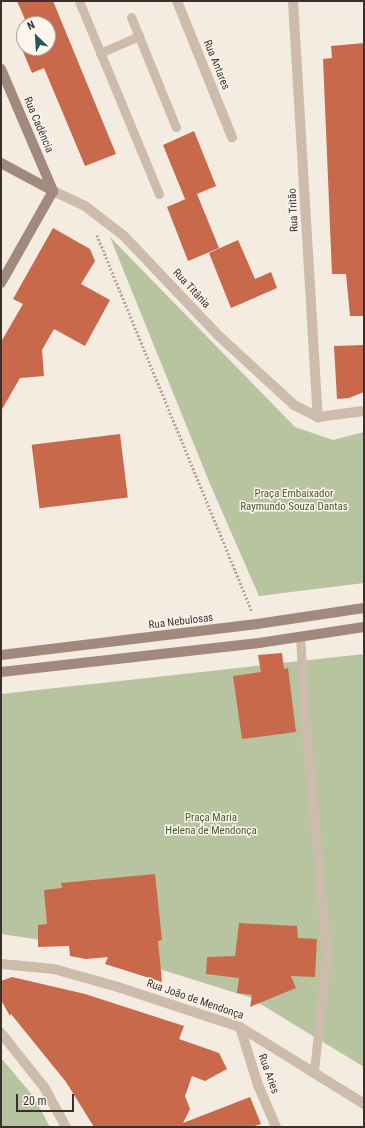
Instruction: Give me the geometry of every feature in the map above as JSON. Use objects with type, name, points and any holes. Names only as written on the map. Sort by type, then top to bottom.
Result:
[{"type":"street","name":"Rua Antares","points":[[178,1],[232,137]]},
{"type":"street","name":"Rua Tritão","points":[[293,1],[318,417]]},
{"type":"street","name":"Rua Cadência","points":[[1,69],[52,191]]},
{"type":"street","name":"Rua Titânia","points":[[1,163],[52,191],[85,206],[124,236],[218,336],[288,399],[318,417]]},
{"type":"street","points":[[1,283],[52,191]]},
{"type":"street","points":[[318,417],[364,411]]},
{"type":"street","name":"Rua Nebulosas","points":[[1,655],[257,624],[364,608]]},
{"type":"street","points":[[1,672],[300,637],[364,628]]},
{"type":"street","name":"Rua João de Mendonça","points":[[1,964],[61,971],[118,987],[240,1027],[364,1104]]},
{"type":"street","name":"Rua Aries","points":[[240,1027],[258,1085],[276,1127]]},
{"type":"street","points":[[1,1033],[44,1087],[66,1127]]},
{"type":"lane","points":[[79,1],[159,194]]},
{"type":"lane","points":[[131,17],[176,127]]},
{"type":"lane","points":[[100,53],[139,36]]},
{"type":"lane","points":[[300,637],[306,732],[326,956],[314,1072]]},
{"type":"path","points":[[85,206],[257,624]]},
{"type":"green space","name":"Praça Embaixador Raymundo Souza Dantas","points":[[110,237],[295,427],[333,440],[364,432],[364,583],[259,596],[210,484]]},
{"type":"green space","name":"Praça Maria Helena de Mendonça","points":[[364,654],[364,1067],[249,997],[89,947],[1,934],[1,694]]},
{"type":"green space","points":[[1,1058],[34,1097],[50,1127],[1,1127]]},
{"type":"building","points":[[17,1],[53,1],[116,154],[85,166],[44,68],[32,73],[25,56],[56,56],[56,16],[24,16]]},
{"type":"building","points":[[364,43],[364,316],[350,316],[346,274],[332,274],[323,59],[332,58],[331,46]]},
{"type":"building","points":[[194,131],[216,186],[197,194],[219,248],[188,261],[167,207],[188,198],[185,199],[163,145]]},
{"type":"building","points":[[53,228],[90,249],[95,261],[81,284],[110,300],[85,346],[54,329],[42,350],[44,376],[20,378],[1,411],[1,342],[23,304],[13,299]]},
{"type":"building","points":[[238,240],[255,279],[271,272],[277,288],[231,308],[209,253]]},
{"type":"building","points":[[364,345],[364,392],[349,398],[337,399],[334,346]]},
{"type":"building","points":[[120,434],[128,498],[39,508],[32,445]]},
{"type":"building","points":[[282,653],[284,669],[288,668],[296,732],[242,739],[233,676],[261,672],[258,655]]},
{"type":"building","points":[[155,874],[162,940],[158,941],[162,982],[105,964],[108,957],[86,959],[70,956],[69,946],[38,947],[38,925],[47,924],[44,890],[62,888],[61,883]]},
{"type":"building","points":[[239,923],[297,926],[298,938],[317,939],[315,977],[291,976],[296,988],[250,1007],[252,995],[237,993],[239,978],[206,974],[207,957],[235,956]]},
{"type":"building","points":[[12,977],[85,994],[184,1026],[179,1039],[219,1053],[227,1069],[205,1081],[192,1076],[185,1096],[190,1109],[183,1123],[250,1097],[261,1124],[252,1127],[94,1127],[66,1082],[11,1014],[10,1016],[1,1000],[1,981]]}]
